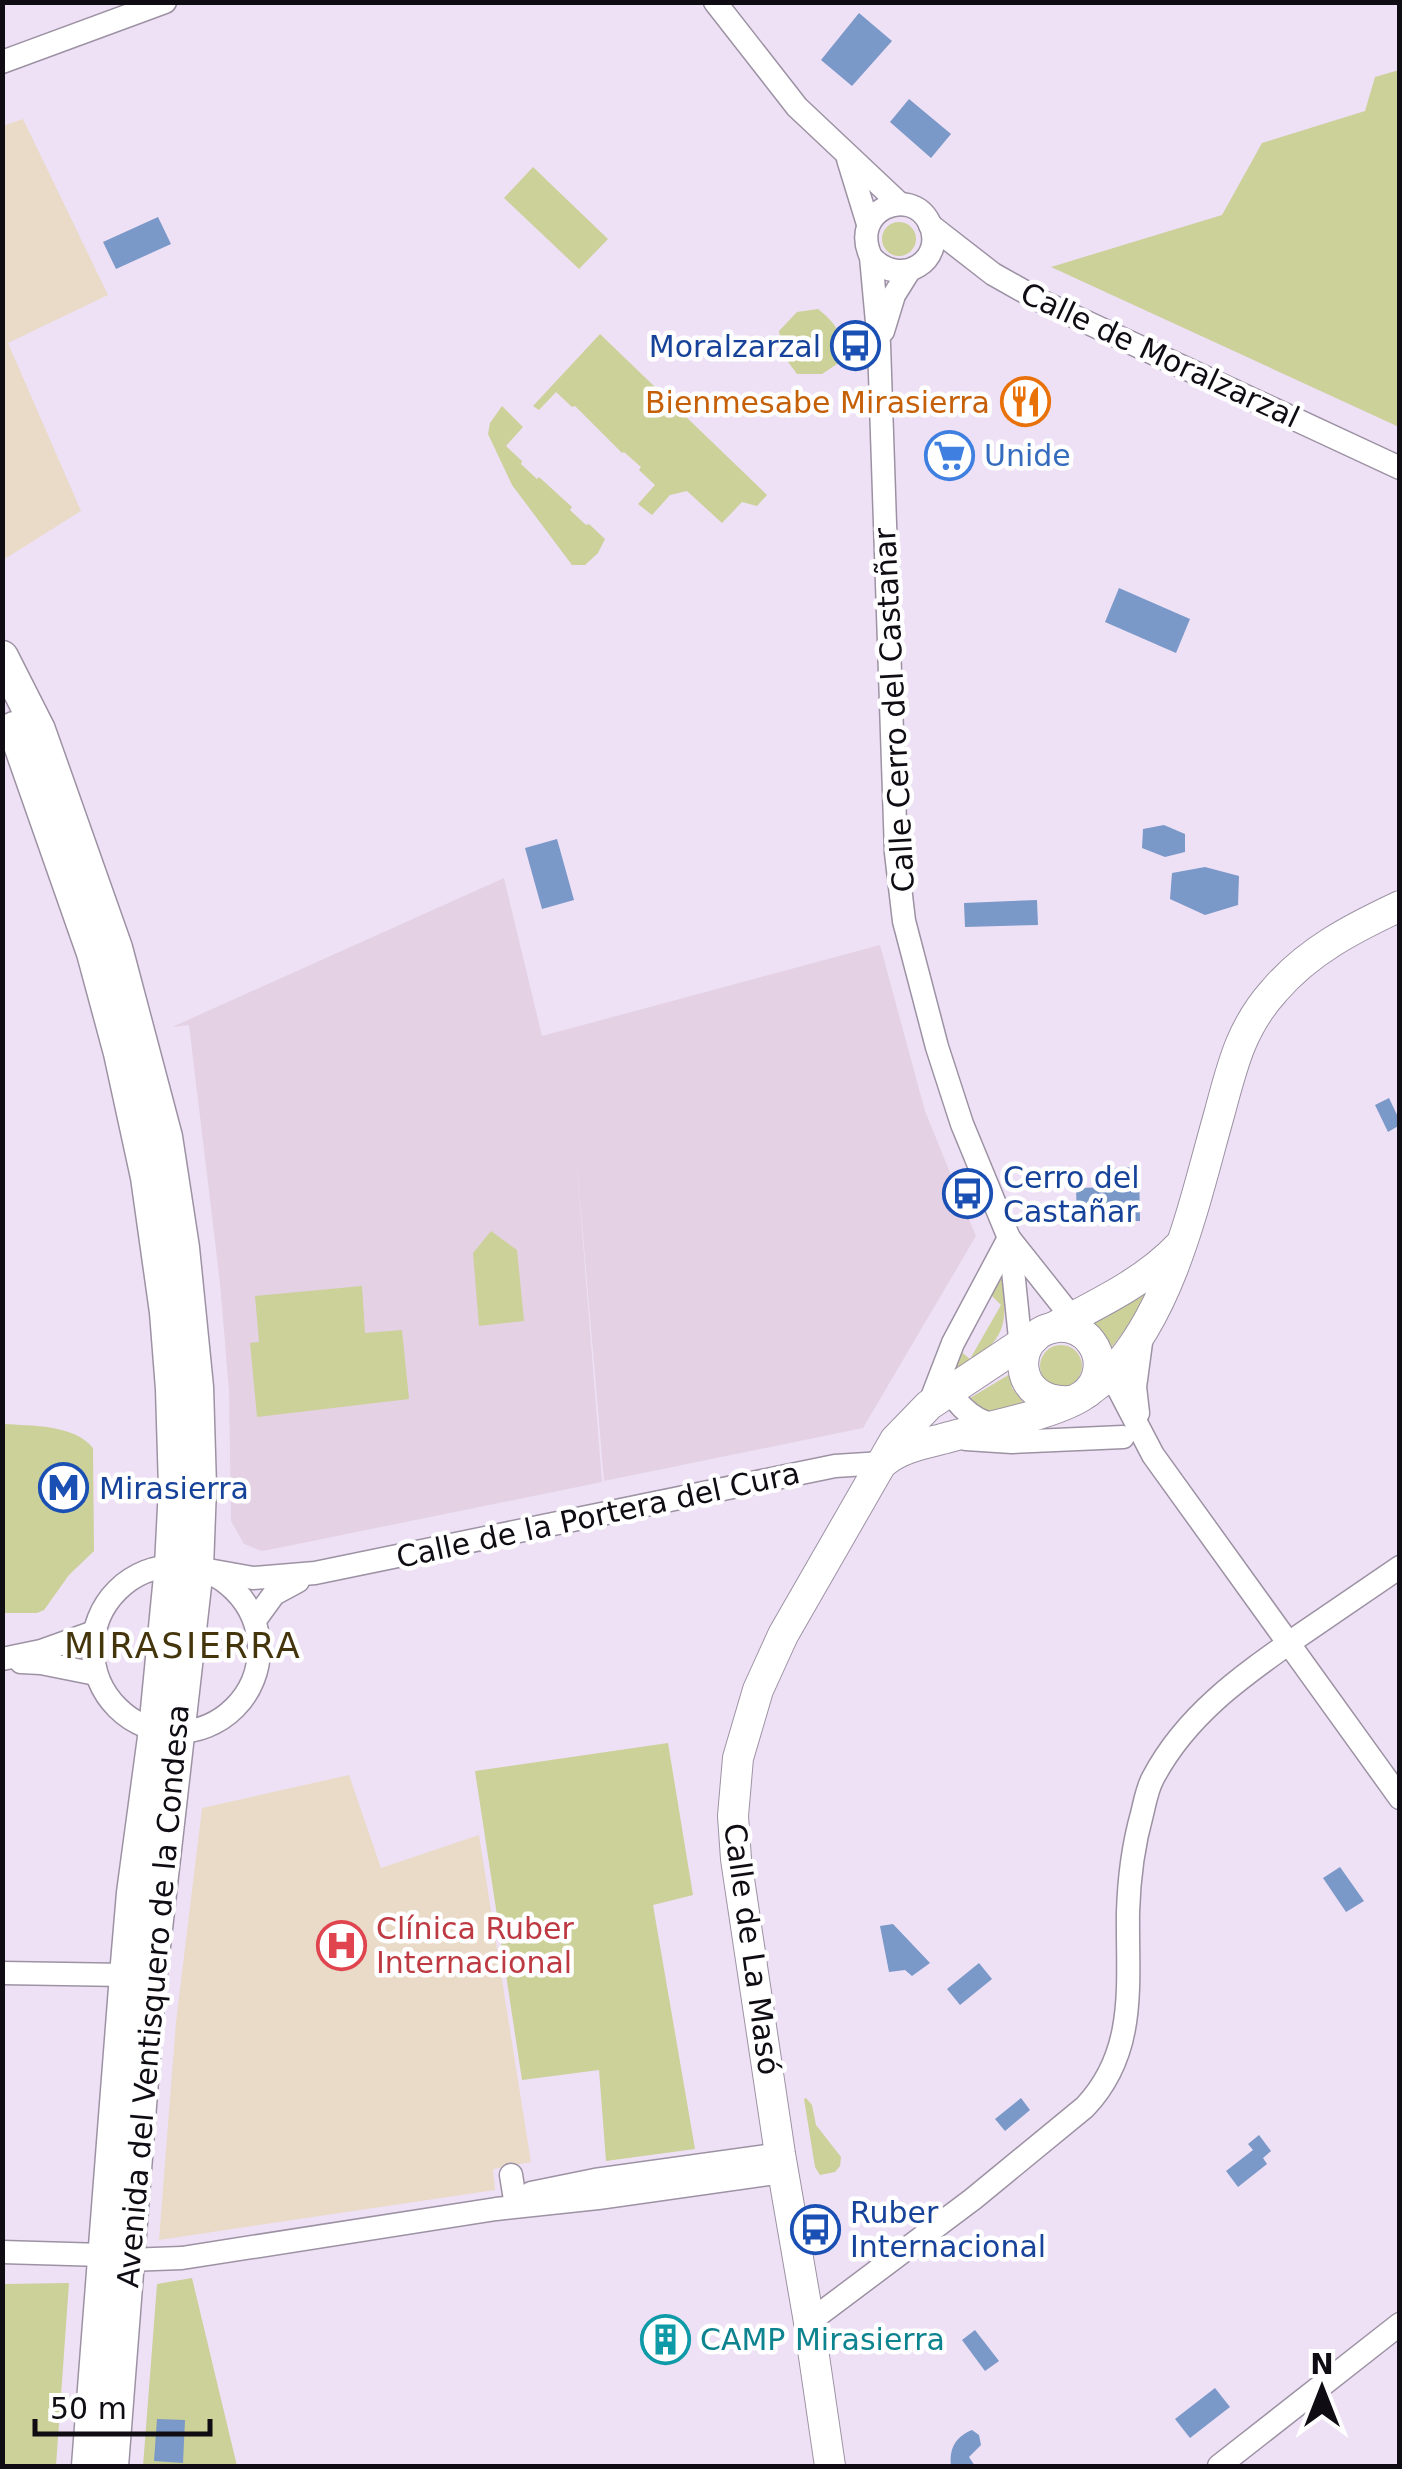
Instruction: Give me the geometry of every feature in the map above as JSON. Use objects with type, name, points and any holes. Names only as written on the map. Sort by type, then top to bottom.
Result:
[{"type":"main road","name":"Avenida del Ventisquero de la Condesa","points":[[2,656],[39,730],[116,948],[166,1137],[183,1248],[197,1388],[200,1487],[184,1567],[166,1731],[133,1893],[137,1983],[115,2257],[88,2466]]},
{"type":"main road","name":"Avenida del Ventisquero de la Condesa","points":[[2,706],[18,738],[93,953],[147,1176],[166,1312],[175,1488],[184,1567]]},
{"type":"main road","name":"Avenida del Ventisquero de la Condesa","points":[[112,2466],[115,2257]]},
{"type":"street","points":[[2,62],[164,2]]},
{"type":"street","points":[[714,2],[797,107],[900,204]]},
{"type":"street","name":"Calle Cerro del Castañar","points":[[846,156],[868,224],[866,247],[871,257],[879,344],[896,854],[904,922],[962,1124],[1062,1362],[1154,1454],[1400,1798]]},
{"type":"street","points":[[868,224],[878,212],[900,204],[915,208],[930,225]]},
{"type":"street","name":"Calle Cerro del Castañar","points":[[879,344],[894,295],[928,256],[932,245],[930,225]]},
{"type":"street","name":"Calle de Moralzarzal","points":[[930,225],[993,274],[1041,301],[1400,468]]},
{"type":"street","points":[[871,257],[890,271],[955,264],[993,274]]},
{"type":"street","name":"Calle de La Masó","points":[[830,2466],[736,1859],[733,1816],[738,1758],[758,1690],[783,1635],[882,1463],[940,1388],[1062,1362],[1143,1332],[1161,1298],[1191,1214],[1239,1044],[1257,1013],[1291,973],[1326,945],[1400,906]]},
{"type":"street","points":[[994,1425],[970,1414],[940,1388],[1009,1238]]},
{"type":"street","name":"Calle Cerro del Castañar","points":[[1009,1238],[1043,1283],[1062,1362],[1132,1434]]},
{"type":"street","name":"Calle de La Masó","points":[[882,1463],[908,1448],[994,1425],[1062,1362],[1108,1298],[1154,1268],[1181,1244]]},
{"type":"street","points":[[1043,1283],[1079,1300],[1108,1298]]},
{"type":"street","points":[[948,1437],[1012,1442],[1132,1434],[1143,1332]]},
{"type":"street","name":"Calle de la Portera del Cura","points":[[184,1567],[253,1578],[315,1574],[835,1466],[882,1463]]},
{"type":"street","points":[[184,1567],[212,1574],[238,1592],[255,1620],[260,1659],[246,1696],[232,1711],[197,1730],[166,1731],[130,1718],[118,1709],[96,1674],[94,1632],[104,1607],[122,1586],[144,1572],[184,1567]]},
{"type":"street","points":[[808,2322],[972,2200],[1099,2092],[1122,2042],[1132,1862],[1151,1782],[1173,1744],[1206,1706],[1400,1567]]},
{"type":"street","name":"Calle de la Portera del Cura","points":[[255,1620],[274,1594],[315,1574]]},
{"type":"street","points":[[2,1660],[94,1632]]},
{"type":"street","points":[[2,1660],[96,1674]]},
{"type":"street","points":[[2,1974],[137,1983]]},
{"type":"street","points":[[2,2252],[182,2258],[514,2192],[595,2180],[677,2178],[781,2163]]},
{"type":"street","points":[[1219,2466],[1400,2324]]},
{"type":"shaded area","points":[[23,119],[108,295],[8,343],[81,511],[3,560],[2,126]]},
{"type":"shaded area","points":[[504,878],[542,1036],[880,945],[925,1111],[976,1236],[863,1428],[604,1481],[576,1153],[602,1482],[262,1551],[244,1544],[231,1521],[229,1391],[220,1283],[189,1025],[172,1027]]},
{"type":"shaded area","name":"Clínica Ruber Internacional","points":[[349,1775],[381,1868],[479,1835],[531,2162],[493,2169],[495,2190],[159,2240],[176,2022],[202,1808]]},
{"type":"green space","points":[[1399,70],[1399,427],[1051,267],[1222,215],[1262,143],[1365,111],[1375,77]]},
{"type":"green space","points":[[533,167],[608,239],[579,269],[504,198]]},
{"type":"green space","points":[[899,222],[911,227],[916,239],[911,251],[899,256],[887,251],[882,239],[887,227]]},
{"type":"green space","points":[[818,309],[838,332],[840,362],[822,374],[797,374],[783,355],[779,331],[797,312]]},
{"type":"green space","points":[[600,334],[767,495],[757,506],[742,502],[722,523],[687,491],[670,495],[652,515],[638,504],[655,485],[575,406],[556,392],[539,410],[533,406]]},
{"type":"green space","points":[[502,406],[523,427],[506,446],[605,539],[585,565],[572,565],[512,485],[488,434],[490,423]]},
{"type":"green space","points":[[491,1231],[517,1250],[524,1321],[479,1326],[473,1253]]},
{"type":"green space","points":[[1002,1274],[1005,1309],[1000,1332],[985,1351],[957,1373],[954,1367],[958,1349],[970,1359],[1001,1305],[989,1293]]},
{"type":"green space","points":[[362,1286],[365,1333],[402,1330],[409,1399],[257,1417],[250,1343],[259,1342],[255,1296]]},
{"type":"green space","points":[[1143,1290],[1148,1295],[1111,1348],[1093,1322]]},
{"type":"green space","points":[[1061,1345],[1076,1351],[1082,1366],[1076,1381],[1061,1387],[1046,1381],[1040,1366],[1046,1351]]},
{"type":"green space","points":[[1010,1374],[1012,1388],[1023,1402],[989,1412],[970,1398]]},
{"type":"green space","points":[[3,1424],[64,1430],[93,1448],[94,1551],[69,1575],[44,1610],[37,1613],[3,1613]]},
{"type":"green space","points":[[668,1743],[693,1895],[653,1905],[695,2149],[606,2161],[599,2070],[522,2080],[475,1771]]},
{"type":"green space","points":[[806,2098],[812,2105],[816,2125],[841,2157],[835,2172],[820,2175],[815,2167]]},
{"type":"green space","points":[[192,2278],[237,2466],[143,2466],[157,2284]]},
{"type":"green space","points":[[69,2283],[56,2466],[4,2466],[4,2284]]},
{"type":"water","points":[[859,13],[892,41],[852,86],[821,60]]},
{"type":"water","points":[[909,99],[951,134],[931,158],[890,122]]},
{"type":"water","points":[[158,217],[171,244],[116,269],[103,242]]},
{"type":"water","points":[[1119,588],[1190,619],[1176,653],[1105,622]]},
{"type":"water","points":[[1164,825],[1185,834],[1185,852],[1165,857],[1142,848],[1143,829]]},
{"type":"water","points":[[557,839],[574,900],[542,909],[525,848]]},
{"type":"water","points":[[1205,867],[1239,876],[1238,905],[1205,915],[1170,899],[1172,873]]},
{"type":"water","points":[[1037,900],[1038,925],[965,927],[964,903]]},
{"type":"water","points":[[1389,1098],[1400,1125],[1388,1132],[1375,1105]]},
{"type":"water","points":[[1139,1167],[1140,1221],[1077,1221],[1076,1188],[1113,1187],[1113,1168]]},
{"type":"water","points":[[1340,1867],[1364,1901],[1346,1912],[1323,1878]]},
{"type":"water","points":[[893,1924],[930,1963],[912,1976],[905,1970],[889,1972],[880,1926]]},
{"type":"water","points":[[979,1963],[992,1979],[960,2005],[947,1989]]},
{"type":"water","points":[[1021,2098],[1030,2110],[1005,2131],[995,2119]]},
{"type":"water","points":[[1259,2135],[1271,2151],[1263,2158],[1267,2164],[1238,2187],[1226,2171],[1253,2150],[1248,2144]]},
{"type":"water","points":[[975,2330],[999,2361],[985,2371],[962,2340]]},
{"type":"water","points":[[1215,2388],[1230,2407],[1190,2438],[1175,2419]]},
{"type":"water","points":[[157,2419],[185,2420],[183,2463],[154,2461]]},
{"type":"water","points":[[972,2430],[979,2435],[981,2445],[969,2457],[975,2466],[951,2466],[954,2444]]},
{"type":"place","name":"Moralzarzal","points":[[856,346]]},
{"type":"place","name":"Bienmesabe Mirasierra","points":[[1025,402]]},
{"type":"place","name":"Unide","points":[[949,455]]},
{"type":"place","name":"Cerro del Castañar","points":[[968,1194]]},
{"type":"place","name":"Mirasierra","points":[[64,1488]]},
{"type":"place","name":"Clínica Ruber Internacional","points":[[341,1945]]},
{"type":"place","name":"Ruber Internacional","points":[[815,2229]]},
{"type":"place","name":"CAMP Mirasierra","points":[[665,2339]]},
{"type":"district","name":"MIRASIERRA","points":[[183,1646]]}]
